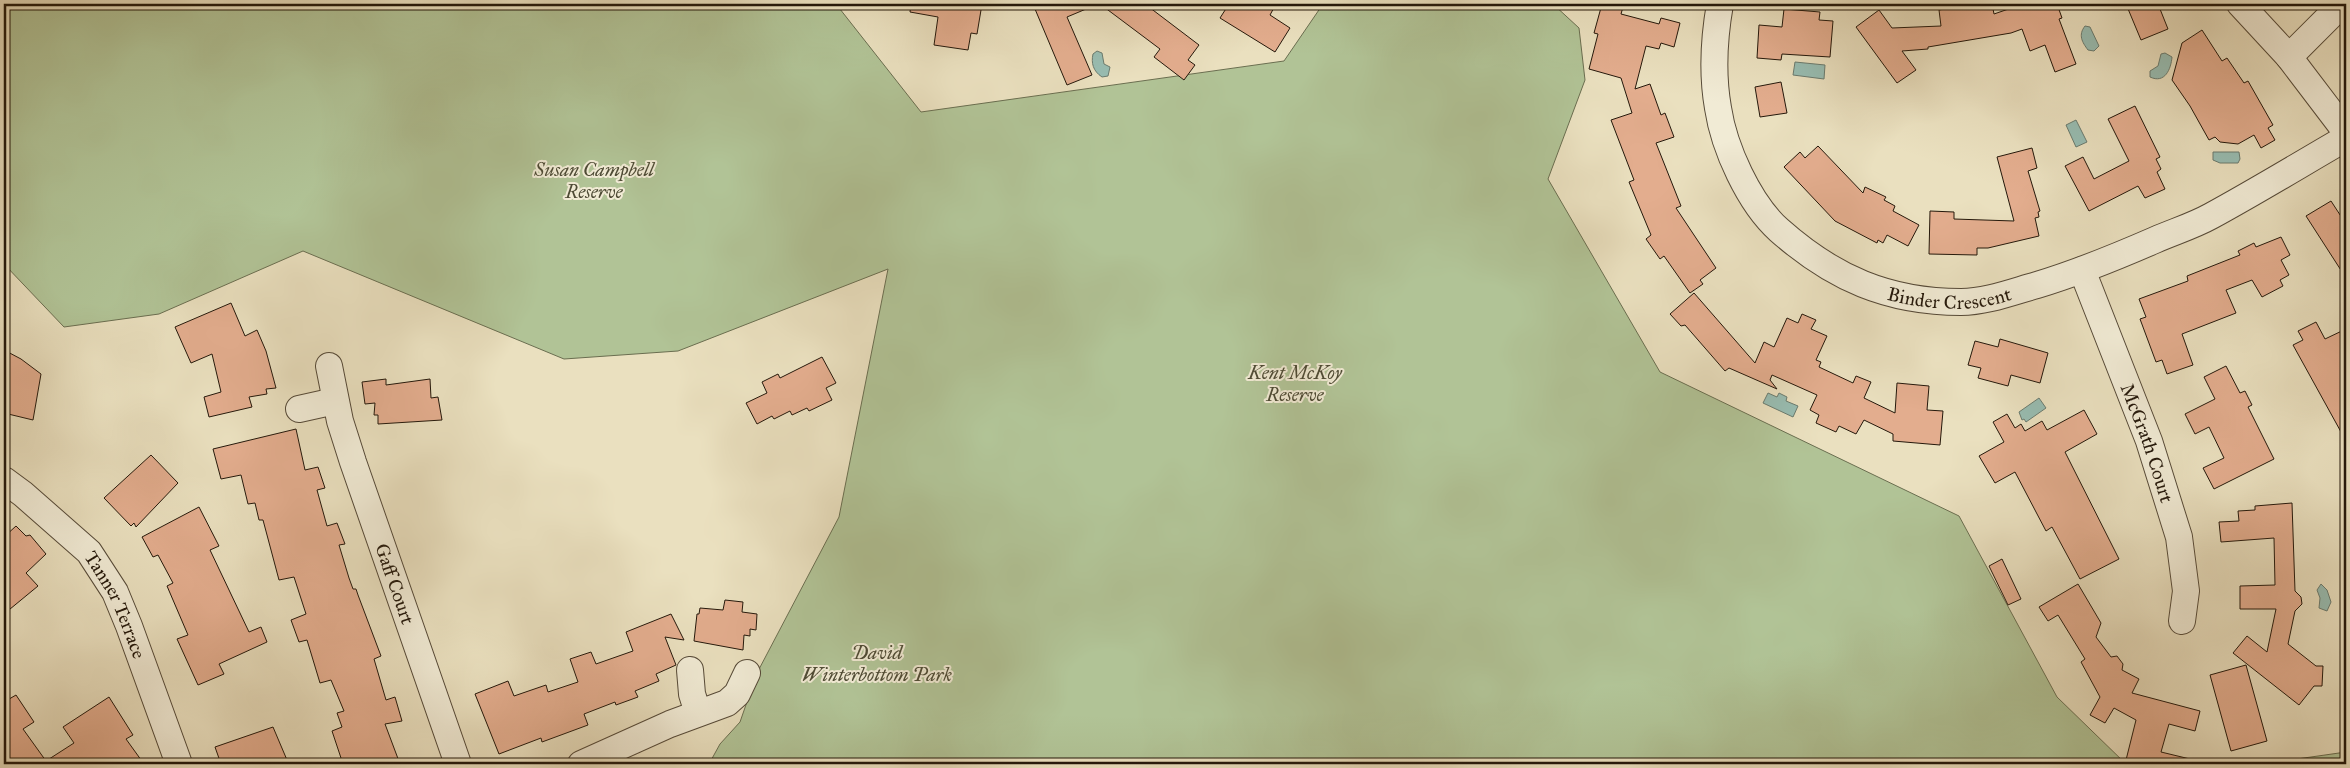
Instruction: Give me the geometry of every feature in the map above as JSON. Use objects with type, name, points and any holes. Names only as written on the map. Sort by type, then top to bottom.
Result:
[{"type":"street","name":"Binder Crescent","points":[[1720,4],[1714,63],[1718,109],[1728,144],[1746,186],[1767,219],[1795,245],[1837,274],[1873,290],[1918,298],[1953,301],[1995,297],[2082,270],[2209,217],[2346,138]]},
{"type":"street","points":[[2240,4],[2289,57],[2346,132]]},
{"type":"street","points":[[2289,57],[2342,4]]},
{"type":"street","name":"McGrath Court","points":[[2082,270],[2148,441],[2179,537],[2186,591],[2182,622]]},
{"type":"street","name":"Gaff Court","points":[[329,366],[335,401],[346,441],[458,764]]},
{"type":"street","points":[[299,409],[335,401]]},
{"type":"street","name":"Tanner Terrace","points":[[4,480],[23,494],[89,552],[115,592],[179,764]]},
{"type":"street","points":[[690,670],[692,694],[698,713]]},
{"type":"street","points":[[581,764],[731,700],[738,692],[747,673]]},
{"type":"green space","name":"Kent McKoy Reserve","points":[[4,4],[836,4],[921,112],[1284,61],[1323,4],[1553,4],[1579,28],[1585,80],[1548,179],[1660,372],[1959,516],[2057,697],[2126,764],[709,764],[720,744],[740,722],[757,673],[839,517],[888,269],[678,351],[564,359],[303,251],[159,314],[64,327],[4,264]]},
{"type":"green space","points":[[2346,752],[2346,764],[2262,764]]},
{"type":"water","points":[[2085,26],[2090,27],[2099,46],[2094,51],[2088,50],[2083,41],[2081,35]]},
{"type":"water","points":[[1097,51],[1102,53],[1104,64],[1110,67],[1108,76],[1102,77],[1093,67],[1093,54]]},
{"type":"water","points":[[2165,53],[2172,57],[2169,70],[2160,79],[2150,77],[2150,71],[2158,66],[2161,54]]},
{"type":"water","points":[[1795,62],[1825,65],[1824,79],[1793,75]]},
{"type":"water","points":[[2076,120],[2087,142],[2076,147],[2066,125]]},
{"type":"water","points":[[2213,152],[2239,152],[2240,159],[2238,163],[2220,163],[2213,160]]},
{"type":"water","points":[[1768,393],[1777,397],[1779,393],[1787,397],[1786,401],[1798,406],[1793,417],[1763,403]]},
{"type":"water","points":[[2039,398],[2046,408],[2026,422],[2024,419],[2022,420],[2019,412]]},
{"type":"water","points":[[2321,584],[2327,590],[2331,602],[2327,611],[2319,608],[2320,598],[2317,590]]},
{"type":"building","points":[[911,4],[982,4],[977,34],[971,33],[968,50],[934,45],[938,17],[910,12]]},
{"type":"building","points":[[1048,4],[1098,4],[1067,17],[1092,75],[1067,85],[1035,9]]},
{"type":"building","points":[[1100,4],[1145,4],[1199,45],[1188,60],[1195,65],[1184,80],[1154,57],[1160,49]]},
{"type":"building","points":[[1229,4],[1276,4],[1270,15],[1290,28],[1275,52],[1220,18]]},
{"type":"building","points":[[1602,4],[1623,7],[1621,14],[1659,24],[1661,18],[1680,23],[1674,47],[1661,43],[1659,49],[1646,46],[1635,89],[1650,84],[1661,115],[1665,113],[1674,137],[1656,143],[1681,206],[1676,208],[1716,268],[1700,280],[1703,284],[1690,293],[1664,256],[1660,259],[1646,239],[1651,235],[1629,182],[1634,180],[1611,120],[1632,113],[1621,78],[1589,69],[1598,34],[1594,33]]},
{"type":"building","points":[[1975,4],[1992,4],[1994,14],[2023,4],[2057,4],[2062,18],[2059,19],[2076,64],[2055,72],[2045,45],[2030,51],[2022,29],[2011,33],[1928,47],[1928,49],[1902,51],[1916,70],[1897,83],[1856,27],[1879,10],[1892,28],[1941,26],[1939,10]]},
{"type":"building","points":[[2126,4],[2158,4],[2168,29],[2141,40]]},
{"type":"building","points":[[1784,9],[1820,12],[1819,20],[1833,21],[1830,57],[1782,54],[1781,60],[1757,58],[1759,25],[1782,27]]},
{"type":"building","points":[[2202,30],[2222,61],[2227,58],[2244,83],[2248,81],[2273,125],[2268,128],[2275,140],[2261,148],[2254,135],[2238,144],[2220,142],[2215,137],[2209,140],[2190,106],[2172,80],[2182,43]]},
{"type":"building","points":[[1781,82],[1787,113],[1760,117],[1755,87]]},
{"type":"building","points":[[2135,106],[2160,157],[2156,159],[2161,169],[2157,172],[2165,189],[2145,198],[2138,186],[2089,211],[2065,166],[2083,157],[2094,179],[2129,161],[2108,119]]},
{"type":"building","points":[[1818,146],[1863,193],[1865,187],[1886,197],[1884,200],[1895,206],[1893,211],[1919,225],[1908,246],[1887,235],[1883,243],[1878,240],[1877,243],[1835,221],[1784,167],[1800,152],[1805,158]]},
{"type":"building","points":[[2032,148],[2037,168],[2028,171],[2040,211],[2038,212],[2039,217],[2035,218],[2039,236],[1988,248],[1977,248],[1977,255],[1929,254],[1930,211],[1954,212],[1954,219],[2014,221],[1997,157]]},
{"type":"building","points":[[2331,201],[2346,224],[2346,278],[2306,216]]},
{"type":"building","points":[[2281,237],[2290,255],[2281,260],[2289,275],[2280,280],[2283,286],[2262,297],[2252,280],[2226,290],[2236,313],[2182,334],[2193,365],[2167,374],[2162,360],[2156,362],[2140,319],[2146,317],[2139,299],[2188,281],[2187,276],[2240,255],[2238,251],[2254,243],[2256,247]]},
{"type":"building","points":[[1694,293],[1755,363],[1764,342],[1774,347],[1787,318],[1798,323],[1802,314],[1816,320],[1811,329],[1827,336],[1816,360],[1821,362],[1819,367],[1853,383],[1856,376],[1871,382],[1864,398],[1895,413],[1897,383],[1929,386],[1927,410],[1943,411],[1940,445],[1893,441],[1893,434],[1864,420],[1856,434],[1839,426],[1836,432],[1816,423],[1819,415],[1810,410],[1817,395],[1772,375],[1770,380],[1777,389],[1729,368],[1725,371],[1685,325],[1681,326],[1670,314]]},
{"type":"building","points":[[231,303],[245,336],[257,330],[266,351],[276,388],[266,389],[267,394],[249,397],[252,407],[209,417],[204,397],[221,392],[212,354],[191,363],[175,327]]},
{"type":"building","points":[[2316,322],[2325,339],[2346,329],[2346,441],[2293,345],[2303,340],[2298,331]]},
{"type":"building","points":[[2000,339],[2048,353],[2040,383],[2011,375],[2008,386],[1978,378],[1981,368],[1968,365],[1975,341],[1998,347]]},
{"type":"building","points":[[4,350],[21,359],[41,374],[33,420],[4,413]]},
{"type":"building","points":[[822,357],[836,383],[826,388],[832,400],[809,411],[807,408],[792,415],[790,411],[774,419],[772,416],[757,424],[746,403],[767,393],[762,382],[778,374],[780,378]]},
{"type":"building","points":[[2226,366],[2240,393],[2245,391],[2252,405],[2248,407],[2274,459],[2214,489],[2203,468],[2224,458],[2209,427],[2195,434],[2185,414],[2215,399],[2204,377]]},
{"type":"building","points":[[386,379],[386,385],[430,379],[431,398],[438,397],[442,420],[378,424],[378,415],[374,415],[375,403],[365,404],[362,382]]},
{"type":"building","points":[[2084,410],[2097,434],[2065,452],[2119,559],[2080,579],[2052,527],[2046,531],[2015,472],[1995,483],[1979,456],[2004,442],[1993,422],[2007,414],[2015,428],[2021,424],[2025,431],[2042,421],[2047,430]]},
{"type":"building","points":[[296,429],[305,470],[318,467],[325,488],[317,490],[327,526],[337,523],[345,544],[339,545],[349,578],[353,589],[356,589],[381,656],[374,659],[386,700],[395,697],[402,721],[385,724],[400,764],[343,764],[332,731],[342,727],[337,713],[344,711],[331,680],[320,683],[307,640],[299,642],[291,620],[306,614],[294,577],[279,580],[263,520],[259,520],[255,503],[248,504],[241,475],[221,479],[213,449]]},
{"type":"building","points":[[151,455],[178,483],[136,527],[134,523],[131,526],[104,498]]},
{"type":"building","points":[[2292,503],[2295,591],[2301,597],[2302,604],[2295,611],[2288,644],[2316,666],[2323,666],[2322,686],[2314,686],[2299,705],[2233,653],[2247,636],[2267,652],[2276,609],[2240,609],[2240,586],[2275,585],[2274,538],[2221,542],[2219,522],[2239,521],[2238,511],[2255,510],[2255,506]]},
{"type":"building","points":[[199,507],[219,546],[210,550],[249,632],[261,627],[267,642],[219,664],[224,674],[198,685],[177,639],[188,635],[167,586],[173,583],[158,555],[153,557],[142,537]]},
{"type":"building","points":[[16,526],[26,536],[30,535],[46,554],[26,573],[38,586],[4,614],[4,537]]},
{"type":"building","points":[[2002,559],[2021,599],[2008,605],[1989,566]]},
{"type":"building","points":[[2078,584],[2101,623],[2096,637],[2111,657],[2117,656],[2123,664],[2122,670],[2139,679],[2132,693],[2200,711],[2195,731],[2169,724],[2161,752],[2190,759],[2190,764],[2125,764],[2136,720],[2114,708],[2105,723],[2090,715],[2100,697],[2081,662],[2085,659],[2058,615],[2048,621],[2039,607]]},
{"type":"building","points":[[725,600],[743,602],[742,612],[757,614],[756,630],[750,629],[750,636],[744,635],[743,650],[694,641],[697,614],[699,614],[700,608],[723,610]]},
{"type":"building","points":[[671,614],[684,640],[665,637],[676,665],[656,674],[659,681],[635,691],[638,697],[616,705],[615,702],[584,714],[588,725],[542,742],[541,738],[499,754],[475,694],[508,681],[514,696],[546,685],[548,692],[578,682],[570,659],[591,652],[596,664],[633,651],[626,632]]},
{"type":"building","points":[[2246,665],[2267,741],[2231,751],[2210,675]]},
{"type":"building","points":[[16,695],[34,722],[23,729],[46,761],[74,743],[63,727],[109,697],[133,735],[126,739],[144,764],[4,764],[4,702]]},
{"type":"building","points":[[273,727],[287,760],[276,764],[221,764],[215,747]]},
{"type":"park label","name":"Susan Campbell Reserve","points":[[594,180]]},
{"type":"park label","name":"David Winterbottom Park","points":[[877,663]]}]
